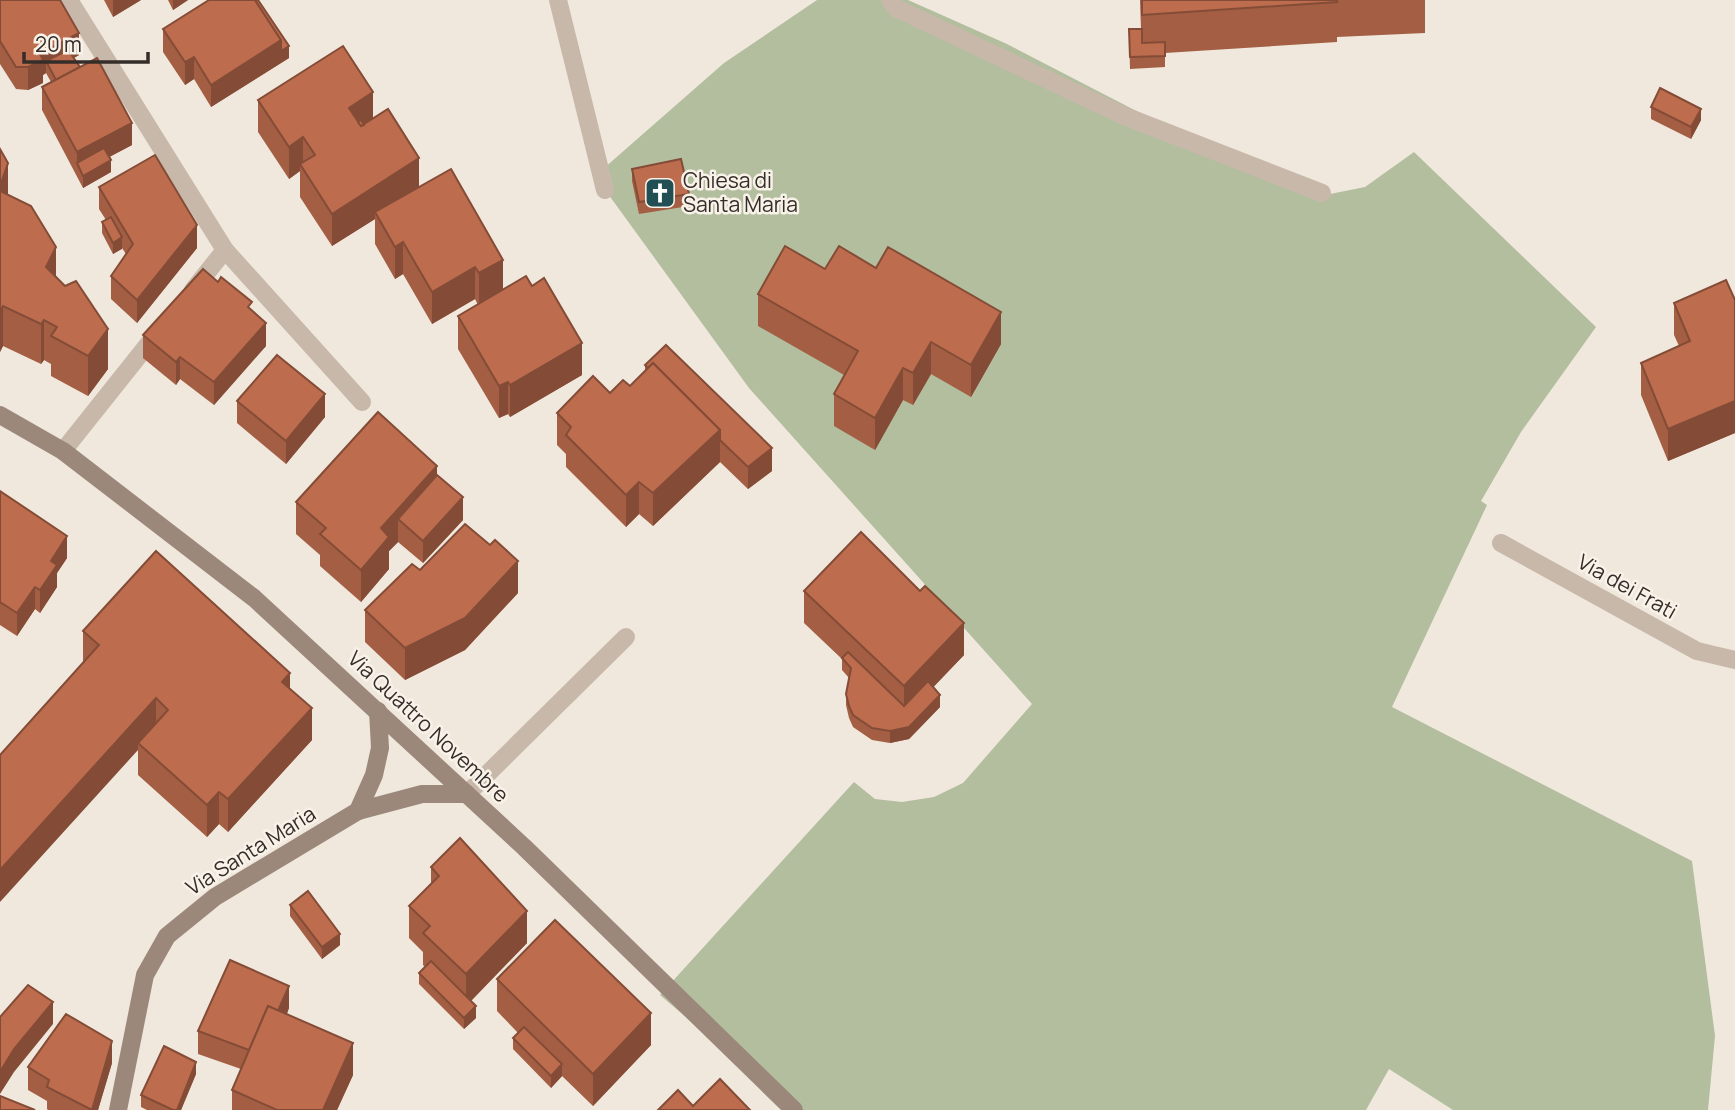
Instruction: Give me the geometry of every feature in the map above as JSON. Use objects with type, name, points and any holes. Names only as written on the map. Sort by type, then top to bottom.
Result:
[{"type":"street","points":[[69,0],[225,250],[362,402]]},
{"type":"street","points":[[558,0],[605,190]]},
{"type":"street","points":[[890,0],[896,8],[1122,115],[1322,193]]},
{"type":"street","points":[[182,303],[225,250]]},
{"type":"street","points":[[63,451],[165,324]]},
{"type":"street","name":"Via Quattro Novembre","points":[[0,415],[63,451],[254,598],[534,856],[794,1110]]},
{"type":"street","name":"Via dei Frati","points":[[1502,543],[1697,651],[1735,660]]},
{"type":"street","points":[[467,794],[626,637]]},
{"type":"street","points":[[358,811],[374,775],[380,748],[379,712]]},
{"type":"street","name":"Via Santa Maria","points":[[118,1110],[145,975],[167,936],[215,897],[358,811],[422,794],[467,794]]},
{"type":"green space","points":[[817,0],[908,0],[1007,44],[1206,147],[1330,194],[1365,187],[1414,152],[1596,327],[1521,432],[1481,501],[1487,505],[1392,707],[1692,861],[1715,1036],[1708,1110],[1453,1110],[1389,1069],[1366,1110],[794,1110],[660,995],[854,782],[875,799],[902,802],[934,797],[963,783],[1032,704],[749,388],[595,176],[724,63]]},
{"type":"building","points":[[0,0],[60,0],[79,33],[40,54],[43,60],[28,67],[16,67],[0,41]]},
{"type":"building","points":[[209,0],[255,0],[281,40],[211,85],[194,57],[185,62],[163,29]]},
{"type":"building","points":[[255,0],[258,0],[289,46],[281,51],[281,40]]},
{"type":"building","points":[[1142,0],[1337,0],[1337,2],[1142,15]]},
{"type":"building","points":[[1129,29],[1142,29],[1142,43],[1165,42],[1165,56],[1130,57]]},
{"type":"building","points":[[343,46],[373,92],[349,108],[361,126],[388,109],[419,158],[332,214],[300,164],[315,155],[303,137],[289,147],[258,100]]},
{"type":"building","points":[[68,50],[80,67],[56,80],[46,61]]},
{"type":"building","points":[[97,58],[132,123],[77,152],[42,87]]},
{"type":"building","points":[[1660,88],[1701,109],[1691,127],[1651,107]]},
{"type":"building","points":[[104,148],[111,160],[83,176],[77,163]]},
{"type":"building","points":[[0,149],[8,163],[0,186]]},
{"type":"building","points":[[155,155],[197,225],[137,300],[111,276],[133,244],[99,187]]},
{"type":"building","name":"Chiesa di Santa Maria","points":[[681,159],[689,194],[639,202],[632,169]]},
{"type":"building","points":[[451,169],[503,260],[479,273],[475,267],[432,292],[403,242],[395,247],[375,212]]},
{"type":"building","points":[[0,191],[31,206],[56,247],[46,267],[65,286],[76,281],[108,329],[88,356],[51,336],[57,327],[44,320],[41,324],[3,306],[0,312]]},
{"type":"building","points":[[111,217],[122,237],[113,243],[102,222]]},
{"type":"building","points":[[785,246],[825,269],[839,246],[876,268],[888,247],[1001,312],[971,365],[931,342],[913,373],[903,368],[875,418],[834,394],[858,351],[758,294]]},
{"type":"building","points":[[203,269],[218,282],[221,277],[252,302],[248,307],[266,323],[214,382],[180,357],[176,362],[143,335]]},
{"type":"building","points":[[526,276],[532,286],[544,278],[582,343],[510,385],[508,382],[499,386],[458,316]]},
{"type":"building","points":[[1726,280],[1735,300],[1735,401],[1668,429],[1641,363],[1690,341],[1674,303]]},
{"type":"building","points":[[666,345],[772,448],[748,467],[720,440],[720,430],[653,363],[648,368],[645,365]]},
{"type":"building","points":[[277,355],[325,394],[286,441],[237,401]]},
{"type":"building","points":[[653,363],[720,430],[653,493],[639,482],[626,495],[566,435],[571,427],[557,413],[593,376],[610,393],[623,380],[630,386]]},
{"type":"building","points":[[378,412],[437,466],[381,528],[389,537],[361,570],[320,534],[326,528],[296,502]]},
{"type":"building","points":[[437,475],[463,497],[423,541],[398,519]]},
{"type":"building","points":[[0,491],[67,536],[51,561],[57,565],[40,590],[35,587],[17,613],[0,602]]},
{"type":"building","points":[[465,524],[490,545],[495,540],[518,561],[465,618],[405,648],[365,610],[412,564],[420,570]]},
{"type":"building","points":[[861,532],[920,591],[925,586],[964,623],[904,686],[804,591]]},
{"type":"building","points":[[156,551],[290,673],[282,682],[312,708],[228,799],[219,792],[207,805],[138,743],[168,710],[156,698],[0,870],[0,755],[99,645],[83,631]]},
{"type":"building","points":[[848,652],[904,706],[928,681],[940,695],[909,727],[890,731],[872,728],[853,715],[849,706],[846,694],[851,668],[842,658]]},
{"type":"building","points":[[460,838],[527,911],[466,974],[423,933],[430,926],[409,906],[439,876],[431,867]]},
{"type":"building","points":[[308,891],[340,934],[322,947],[290,905]]},
{"type":"building","points":[[555,920],[651,1013],[593,1074],[497,979]]},
{"type":"building","points":[[230,960],[289,986],[278,1011],[268,1006],[249,1050],[198,1031]]},
{"type":"building","points":[[431,961],[476,1006],[464,1018],[419,973]]},
{"type":"building","points":[[28,985],[53,1002],[14,1049],[0,1072],[0,1017]]},
{"type":"building","points":[[268,1006],[353,1043],[323,1110],[277,1110],[232,1090]]},
{"type":"building","points":[[66,1014],[112,1041],[92,1110],[47,1087],[49,1080],[28,1067]]},
{"type":"building","points":[[524,1027],[562,1064],[551,1076],[513,1038]]},
{"type":"building","points":[[164,1046],[196,1062],[177,1110],[141,1095]]},
{"type":"building","points":[[720,1079],[750,1110],[658,1110],[678,1090],[693,1106]]},
{"type":"building","points":[[0,1096],[35,1110],[0,1110]]},
{"type":"place","name":"Chiesa di Santa Maria","points":[[660,193]]}]
